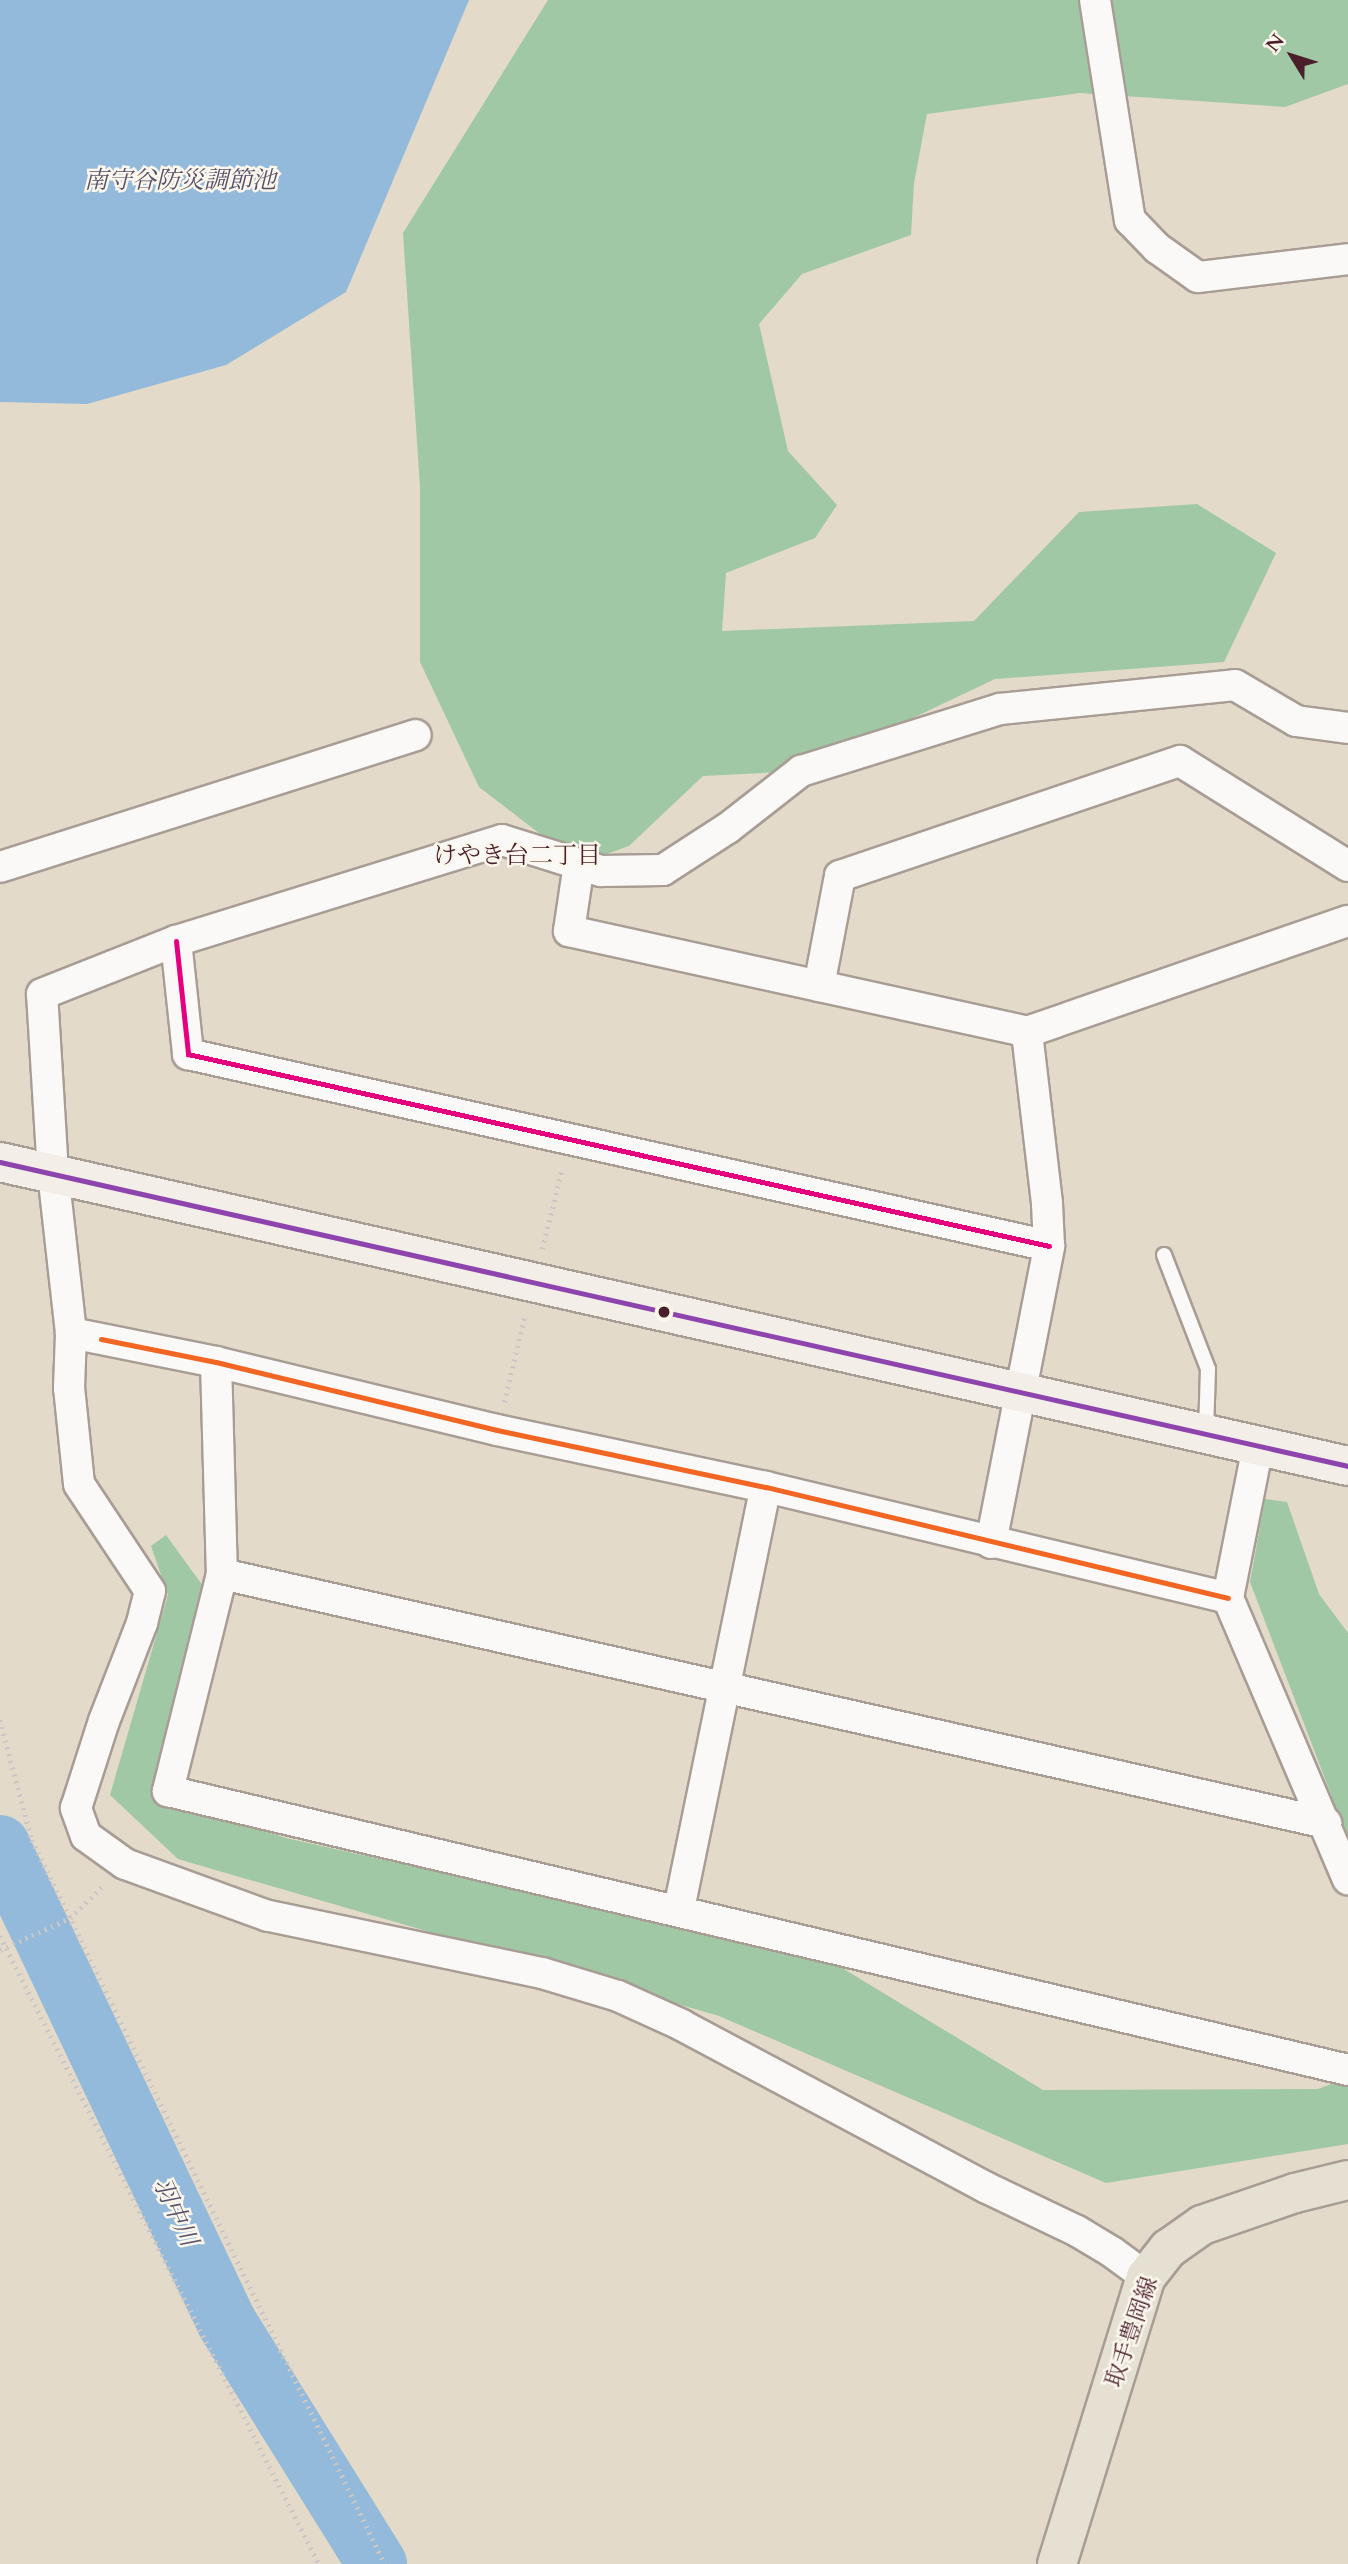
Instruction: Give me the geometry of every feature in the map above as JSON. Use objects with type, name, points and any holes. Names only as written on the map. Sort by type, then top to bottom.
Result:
[{"type":"main road","name":"取手豊岡線","points":[[1057,2564],[1146,2277],[1168,2249],[1202,2225],[1295,2193],[1348,2180]]},
{"type":"street","points":[[1095,0],[1130,220],[1148,239],[1198,277],[1348,259]]},
{"type":"street","points":[[1146,2277],[1077,2231],[985,2187],[692,2030],[618,1996],[529,1970],[268,1916],[125,1864],[86,1836],[76,1808],[104,1721],[142,1623],[150,1591],[79,1485],[69,1388],[71,1333],[53,1173],[42,994],[176,941],[502,840],[601,871],[663,870],[727,828],[801,771],[1000,709],[1235,685],[1296,721],[1348,728]]},
{"type":"street","points":[[0,867],[416,735]]},
{"type":"street","points":[[820,986],[840,876],[1180,761],[1348,866]]},
{"type":"street","points":[[579,864],[569,930],[1027,1032],[1348,921]]},
{"type":"street","points":[[176,941],[188,1054],[1049,1246]]},
{"type":"street","points":[[991,1543],[1049,1246],[1047,1203],[1027,1032]]},
{"type":"street","points":[[0,1162],[1348,1466]]},
{"type":"street","points":[[71,1333],[216,1362],[498,1430],[766,1487],[1228,1598]]},
{"type":"street","points":[[216,1362],[222,1574],[168,1791],[679,1909],[1348,2070]]},
{"type":"street","points":[[1258,1446],[1228,1598],[1348,1880]]},
{"type":"street","points":[[679,1909],[766,1487]]},
{"type":"street","points":[[222,1574],[1326,1823]]},
{"type":"lane","points":[[1164,1255],[1208,1369],[1206,1434]]},
{"type":"path","points":[[0,1720],[33,1840],[386,2564]]},
{"type":"path","points":[[3,1950],[70,1918],[125,1864]]},
{"type":"path","points":[[0,1936],[3,1950],[319,2564]]},
{"type":"green space","points":[[548,0],[1348,0],[1348,84],[1285,107],[1080,93],[927,114],[914,183],[911,235],[802,274],[759,324],[788,451],[837,505],[815,538],[726,573],[722,631],[974,621],[1079,512],[1197,504],[1276,553],[1224,662],[995,679],[801,771],[703,776],[629,846],[579,864],[479,787],[420,662],[420,487],[403,233]]},
{"type":"green space","points":[[1265,1499],[1287,1502],[1319,1594],[1348,1633],[1348,1839],[1250,1582]]},
{"type":"green space","points":[[166,1535],[203,1586],[154,1796],[286,1838],[829,1960],[1043,2090],[1318,2089],[1348,2078],[1348,2144],[1106,2183],[719,2016],[178,1859],[110,1795],[168,1595],[151,1546]]},
{"type":"water","name":"南守谷防災調節池","points":[[0,0],[469,0],[346,292],[226,365],[87,404],[0,402]]},
{"type":"waterway","name":"羽中川","points":[[0,1845],[227,2323],[377,2564]]},
{"type":"transit line","points":[[176,941],[188,1054],[1049,1246]]},
{"type":"transit line","points":[[0,1162],[1348,1466]]},
{"type":"transit line","points":[[101,1339],[216,1362],[497,1430],[766,1487],[1228,1598]]},
{"type":"district","name":"けやき台二丁目","points":[[517,856]]}]
